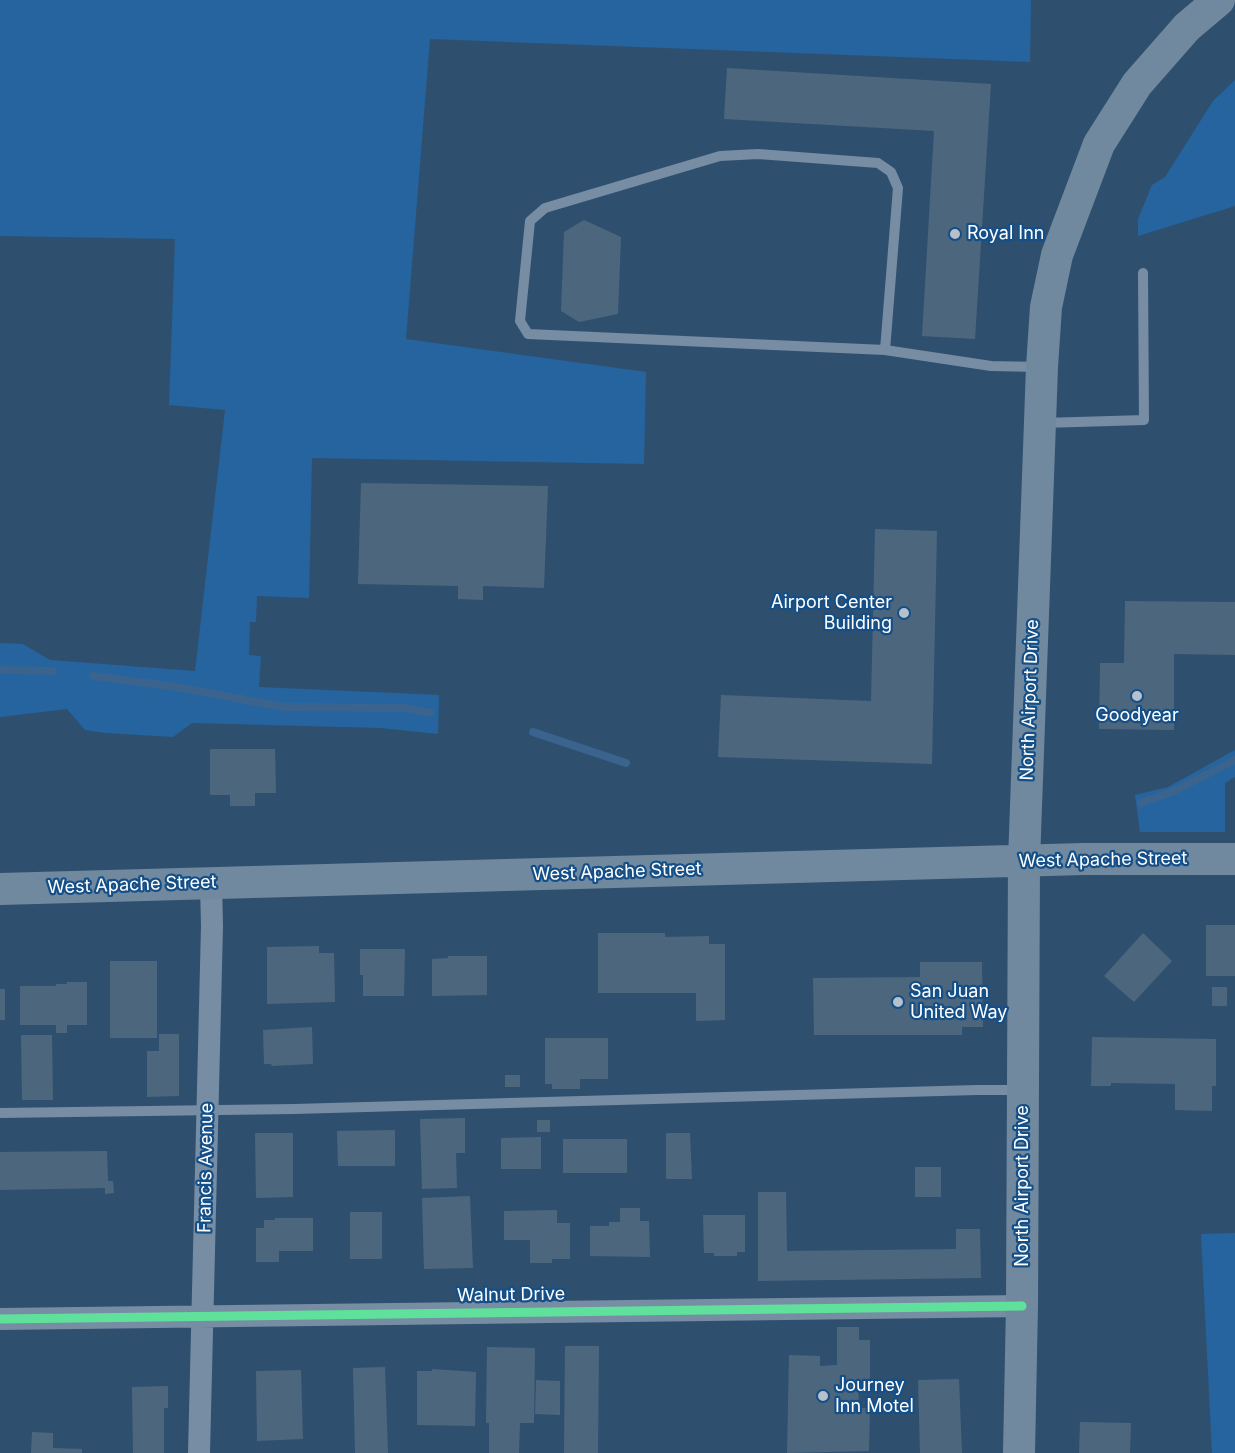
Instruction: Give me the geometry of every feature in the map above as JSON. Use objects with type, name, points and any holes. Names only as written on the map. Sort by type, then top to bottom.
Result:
[{"type":"main road","name":"North Airport Drive","points":[[1019,1453],[1024,1090],[1024,861],[1041,367],[1046,307],[1057,255],[1100,144],[1137,84],[1188,27],[1219,0]]},
{"type":"main road","name":"West Apache Street","points":[[0,890],[1024,861],[1235,859]]},
{"type":"street","name":"Francis Avenue","points":[[199,1453],[212,926],[211,883]]},
{"type":"street","name":"Walnut Drive","points":[[0,1319],[1022,1306]]},
{"type":"lane","points":[[885,350],[898,188],[891,172],[878,163],[758,154],[720,156],[545,208],[530,221],[520,321],[528,334],[885,350],[991,366],[1041,367]]},
{"type":"lane","points":[[1040,423],[1144,420],[1143,273]]},
{"type":"lane","points":[[0,1113],[1024,1090]]},
{"type":"shaded area","points":[[0,0],[1031,0],[1030,62],[430,39],[406,339],[646,372],[644,464],[312,458],[309,598],[257,596],[256,622],[250,622],[249,655],[261,656],[259,687],[439,695],[438,734],[380,728],[192,723],[173,737],[105,733],[85,730],[67,709],[0,717],[0,643],[23,644],[50,660],[195,671],[225,410],[169,405],[175,239],[0,236]]},
{"type":"shaded area","points":[[1235,80],[1235,206],[1138,236],[1138,219],[1152,185],[1165,177],[1213,101]]},
{"type":"shaded area","points":[[1235,750],[1235,777],[1225,783],[1225,832],[1140,832],[1135,795],[1168,787]]},
{"type":"shaded area","points":[[1235,1233],[1235,1453],[1212,1453],[1201,1234]]},
{"type":"building","name":"Royal Inn","points":[[727,68],[991,84],[975,339],[922,336],[934,131],[724,119]]},
{"type":"building","points":[[584,220],[621,237],[618,314],[579,322],[561,311],[564,232]]},
{"type":"building","points":[[361,483],[548,486],[544,588],[483,586],[483,600],[458,599],[458,586],[358,584]]},
{"type":"building","name":"Airport Center Building","points":[[875,529],[937,531],[932,764],[718,757],[721,695],[871,701]]},
{"type":"building","name":"Goodyear","points":[[1125,601],[1235,602],[1235,655],[1174,654],[1174,730],[1099,729],[1100,663],[1124,663]]},
{"type":"building","points":[[210,749],[275,749],[276,793],[255,793],[255,806],[230,806],[230,795],[210,795]]},
{"type":"building","points":[[1206,925],[1235,925],[1235,976],[1206,976]]},
{"type":"building","points":[[598,933],[665,933],[665,937],[709,936],[709,944],[725,944],[725,1020],[696,1021],[696,993],[598,993]]},
{"type":"building","points":[[1143,933],[1172,961],[1134,1002],[1104,976]]},
{"type":"building","points":[[319,946],[319,953],[334,953],[335,1002],[267,1004],[267,947]]},
{"type":"building","points":[[360,949],[405,949],[404,996],[363,996]]},
{"type":"building","points":[[448,956],[487,956],[487,995],[432,996],[432,959],[448,958]]},
{"type":"building","points":[[110,961],[157,961],[157,1038],[110,1038]]},
{"type":"building","name":"San Juan United Way","points":[[920,962],[982,962],[983,1027],[962,1027],[962,1035],[814,1035],[813,978],[920,977]]},
{"type":"building","points":[[67,982],[87,982],[87,1025],[67,1025],[67,1033],[56,1033],[56,1025],[20,1025],[20,986],[56,986],[56,984],[67,984]]},
{"type":"building","points":[[1212,987],[1227,987],[1227,1006],[1212,1006]]},
{"type":"building","points":[[0,989],[5,989],[5,1020],[0,1020]]},
{"type":"building","points":[[312,1027],[313,1064],[272,1066],[264,1064],[263,1030]]},
{"type":"building","points":[[159,1034],[179,1034],[179,1096],[147,1097],[147,1051],[159,1051]]},
{"type":"building","points":[[21,1035],[52,1035],[53,1100],[22,1100]]},
{"type":"building","points":[[1092,1037],[1216,1039],[1216,1086],[1212,1086],[1212,1111],[1175,1110],[1175,1084],[1111,1083],[1111,1086],[1091,1086]]},
{"type":"building","points":[[545,1038],[608,1038],[608,1079],[580,1079],[580,1089],[552,1089],[552,1084],[545,1084]]},
{"type":"building","points":[[505,1075],[520,1075],[520,1087],[505,1087]]},
{"type":"building","points":[[465,1118],[465,1153],[456,1153],[457,1188],[422,1189],[420,1119]]},
{"type":"building","points":[[537,1120],[550,1120],[550,1132],[537,1132]]},
{"type":"building","points":[[395,1130],[395,1166],[338,1166],[337,1131]]},
{"type":"building","points":[[255,1133],[293,1133],[293,1197],[256,1198]]},
{"type":"building","points":[[666,1133],[690,1133],[692,1179],[666,1179]]},
{"type":"building","points":[[541,1137],[541,1169],[501,1169],[501,1138]]},
{"type":"building","points":[[563,1139],[627,1139],[627,1173],[563,1173]]},
{"type":"building","points":[[107,1151],[108,1181],[113,1181],[114,1193],[105,1194],[105,1188],[0,1190],[0,1152]]},
{"type":"building","points":[[915,1167],[941,1167],[941,1197],[915,1197]]},
{"type":"building","points":[[758,1192],[786,1192],[787,1251],[956,1249],[956,1229],[980,1229],[981,1278],[758,1281]]},
{"type":"building","points":[[470,1196],[473,1268],[424,1269],[422,1198]]},
{"type":"building","points":[[620,1208],[640,1208],[640,1221],[649,1221],[650,1257],[590,1256],[590,1226],[609,1226],[609,1222],[620,1222]]},
{"type":"building","points":[[557,1210],[557,1223],[570,1223],[570,1259],[552,1259],[552,1263],[530,1263],[530,1240],[504,1240],[504,1211]]},
{"type":"building","points":[[350,1212],[382,1212],[382,1259],[350,1259]]},
{"type":"building","points":[[703,1215],[745,1215],[745,1252],[737,1252],[737,1256],[714,1256],[714,1253],[704,1253]]},
{"type":"building","points":[[275,1218],[313,1218],[313,1251],[279,1251],[279,1262],[256,1262],[256,1228],[264,1228],[264,1220],[275,1220]]},
{"type":"building","name":"Journey Inn Motel","points":[[837,1327],[859,1327],[859,1340],[870,1340],[870,1384],[858,1384],[859,1408],[870,1408],[869,1451],[787,1453],[789,1355],[820,1356],[820,1366],[837,1365]]},
{"type":"building","points":[[565,1346],[599,1346],[598,1453],[564,1453]]},
{"type":"building","points":[[487,1347],[535,1348],[534,1423],[520,1423],[519,1453],[489,1453],[489,1423],[486,1423]]},
{"type":"building","points":[[385,1367],[388,1453],[355,1453],[353,1368]]},
{"type":"building","points":[[432,1369],[476,1372],[475,1426],[417,1425],[417,1371],[432,1371]]},
{"type":"building","points":[[301,1370],[303,1439],[257,1441],[256,1371]]},
{"type":"building","name":"Journey Inn Motel","points":[[959,1379],[962,1453],[920,1453],[918,1380]]},
{"type":"building","points":[[536,1380],[560,1381],[560,1415],[535,1414]]},
{"type":"building","points":[[168,1386],[168,1408],[164,1408],[164,1453],[133,1453],[132,1387]]},
{"type":"building","points":[[1080,1422],[1131,1423],[1130,1453],[1079,1453]]},
{"type":"building","points":[[32,1432],[53,1433],[53,1448],[82,1449],[82,1453],[31,1453]]},
{"type":"waterway","points":[[0,670],[53,671]]},
{"type":"waterway","points":[[93,676],[176,687],[284,707],[405,708],[430,713]]},
{"type":"waterway","points":[[533,732],[626,763]]},
{"type":"waterway","points":[[1141,803],[1174,791],[1235,760]]},
{"type":"cycle path","points":[[0,1319],[1022,1306]]},
{"type":"place","name":"Royal Inn","points":[[955,234]]},
{"type":"place","name":"Airport Center Building","points":[[904,613]]},
{"type":"place","name":"Goodyear","points":[[1137,696]]},
{"type":"place","name":"San Juan United Way","points":[[898,1002]]},
{"type":"place","name":"Journey Inn Motel","points":[[823,1396]]}]
